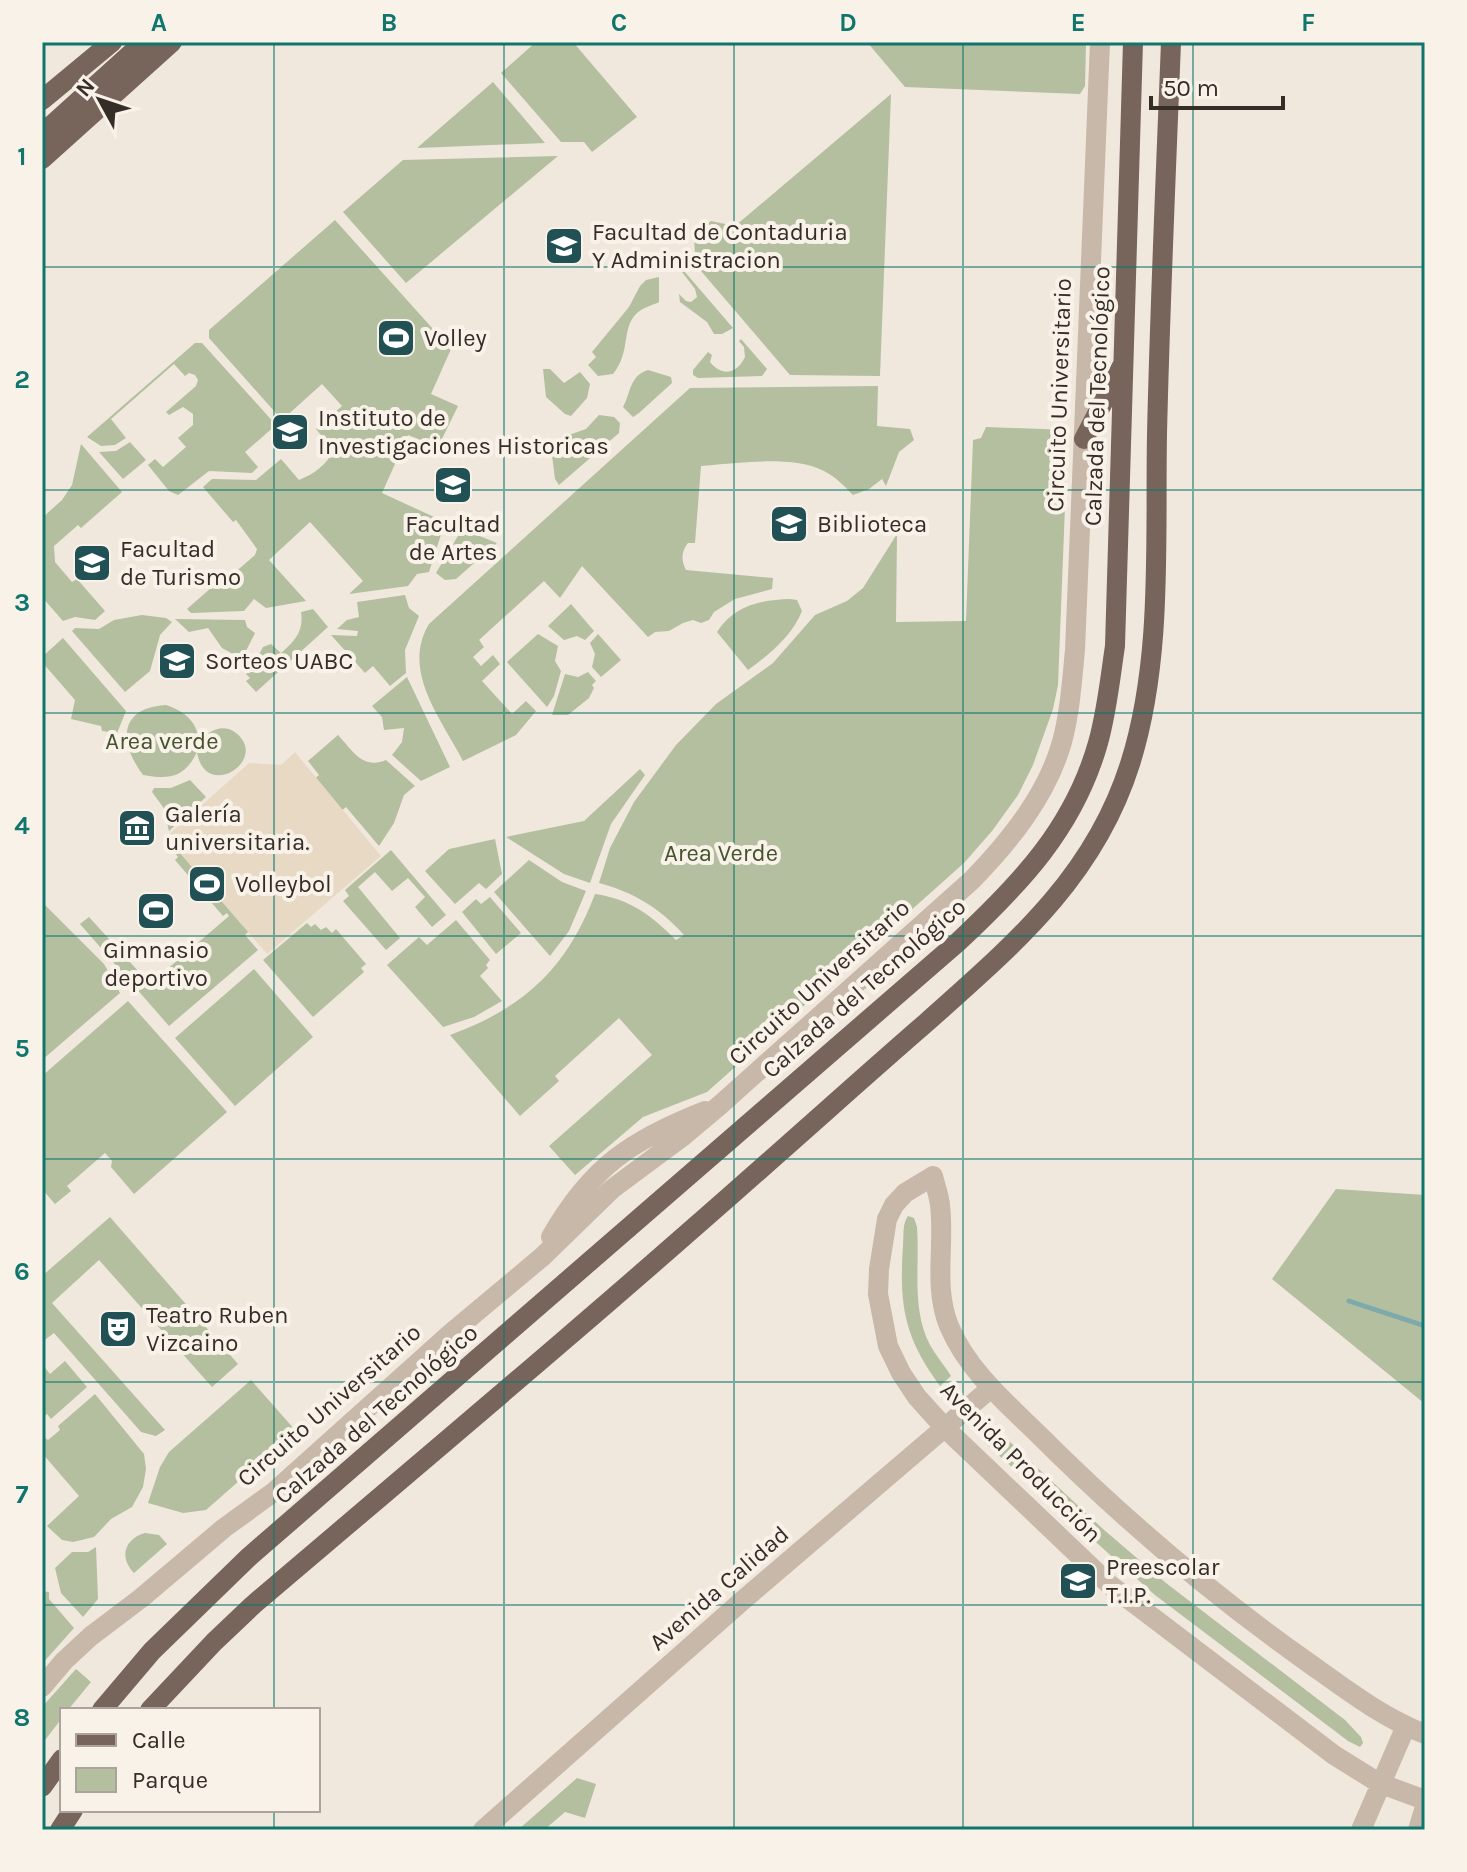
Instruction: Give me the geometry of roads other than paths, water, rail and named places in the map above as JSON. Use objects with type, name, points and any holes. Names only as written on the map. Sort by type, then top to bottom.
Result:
[{"type":"main road","points":[[42,100],[112,42]]},
{"type":"main road","points":[[42,134],[144,42]]},
{"type":"main road","points":[[42,159],[172,42]]},
{"type":"main road","name":"Calzada del Tecnológico","points":[[104,1708],[152,1651],[250,1556],[958,942],[1006,897],[1039,859],[1065,821],[1098,744],[1115,646],[1133,42]]},
{"type":"main road","points":[[152,1708],[203,1652],[253,1605],[681,1240],[964,989],[1041,915],[1072,879],[1094,846],[1130,765],[1141,725],[1152,648],[1171,42]]},
{"type":"main road","points":[[1084,439],[1124,363]]},
{"type":"main road","points":[[42,1787],[60,1762]]},
{"type":"main road","points":[[60,1830],[72,1812]]},
{"type":"street","name":"Circuito Universitario","points":[[42,1687],[91,1636],[224,1528],[275,1491],[428,1353],[542,1257],[612,1189],[720,1105],[972,880],[996,856],[1034,804],[1061,745],[1068,715],[1075,650],[1100,42]]},
{"type":"street","name":"Avenida Producción","points":[[1415,1730],[1368,1705],[1277,1641],[1212,1590],[1079,1474],[991,1388],[958,1345],[943,1307],[939,1266],[940,1204],[933,1176],[905,1193],[887,1219],[878,1294],[888,1346],[917,1397],[945,1428],[1110,1585],[1324,1748],[1379,1783],[1425,1800]]},
{"type":"street","name":"Avenida Calidad","points":[[483,1830],[742,1601],[991,1388]]},
{"type":"street","points":[[1361,1830],[1379,1783],[1415,1730]]},
{"type":"street","points":[[1418,1830],[1425,1807]]},
{"type":"waterway","points":[[1349,1301],[1425,1326]]},
{"type":"place","name":"Facultad de Contaduria Y Administracion","points":[[564,246]]},
{"type":"place","name":"Volley","points":[[396,338]]},
{"type":"place","name":"Instituto de Investigaciones Historicas","points":[[290,432]]},
{"type":"place","name":"Facultad de Artes","points":[[453,485]]},
{"type":"place","name":"Biblioteca","points":[[789,524]]},
{"type":"place","name":"Facultad de Turismo","points":[[92,563]]},
{"type":"place","name":"Sorteos UABC","points":[[177,661]]},
{"type":"place","name":"Galería universitaria.","points":[[137,828]]},
{"type":"place","name":"Volleybol","points":[[207,884]]},
{"type":"place","name":"Gimnasio deportivo","points":[[156,911]]},
{"type":"place","name":"Teatro Ruben Vizcaino","points":[[118,1329]]},
{"type":"place","name":"Preescolar T.I.P.","points":[[1078,1581]]},
{"type":"park label","name":"Area verde","points":[[162,741]]},
{"type":"park label","name":"Area Verde","points":[[721,853]]}]
